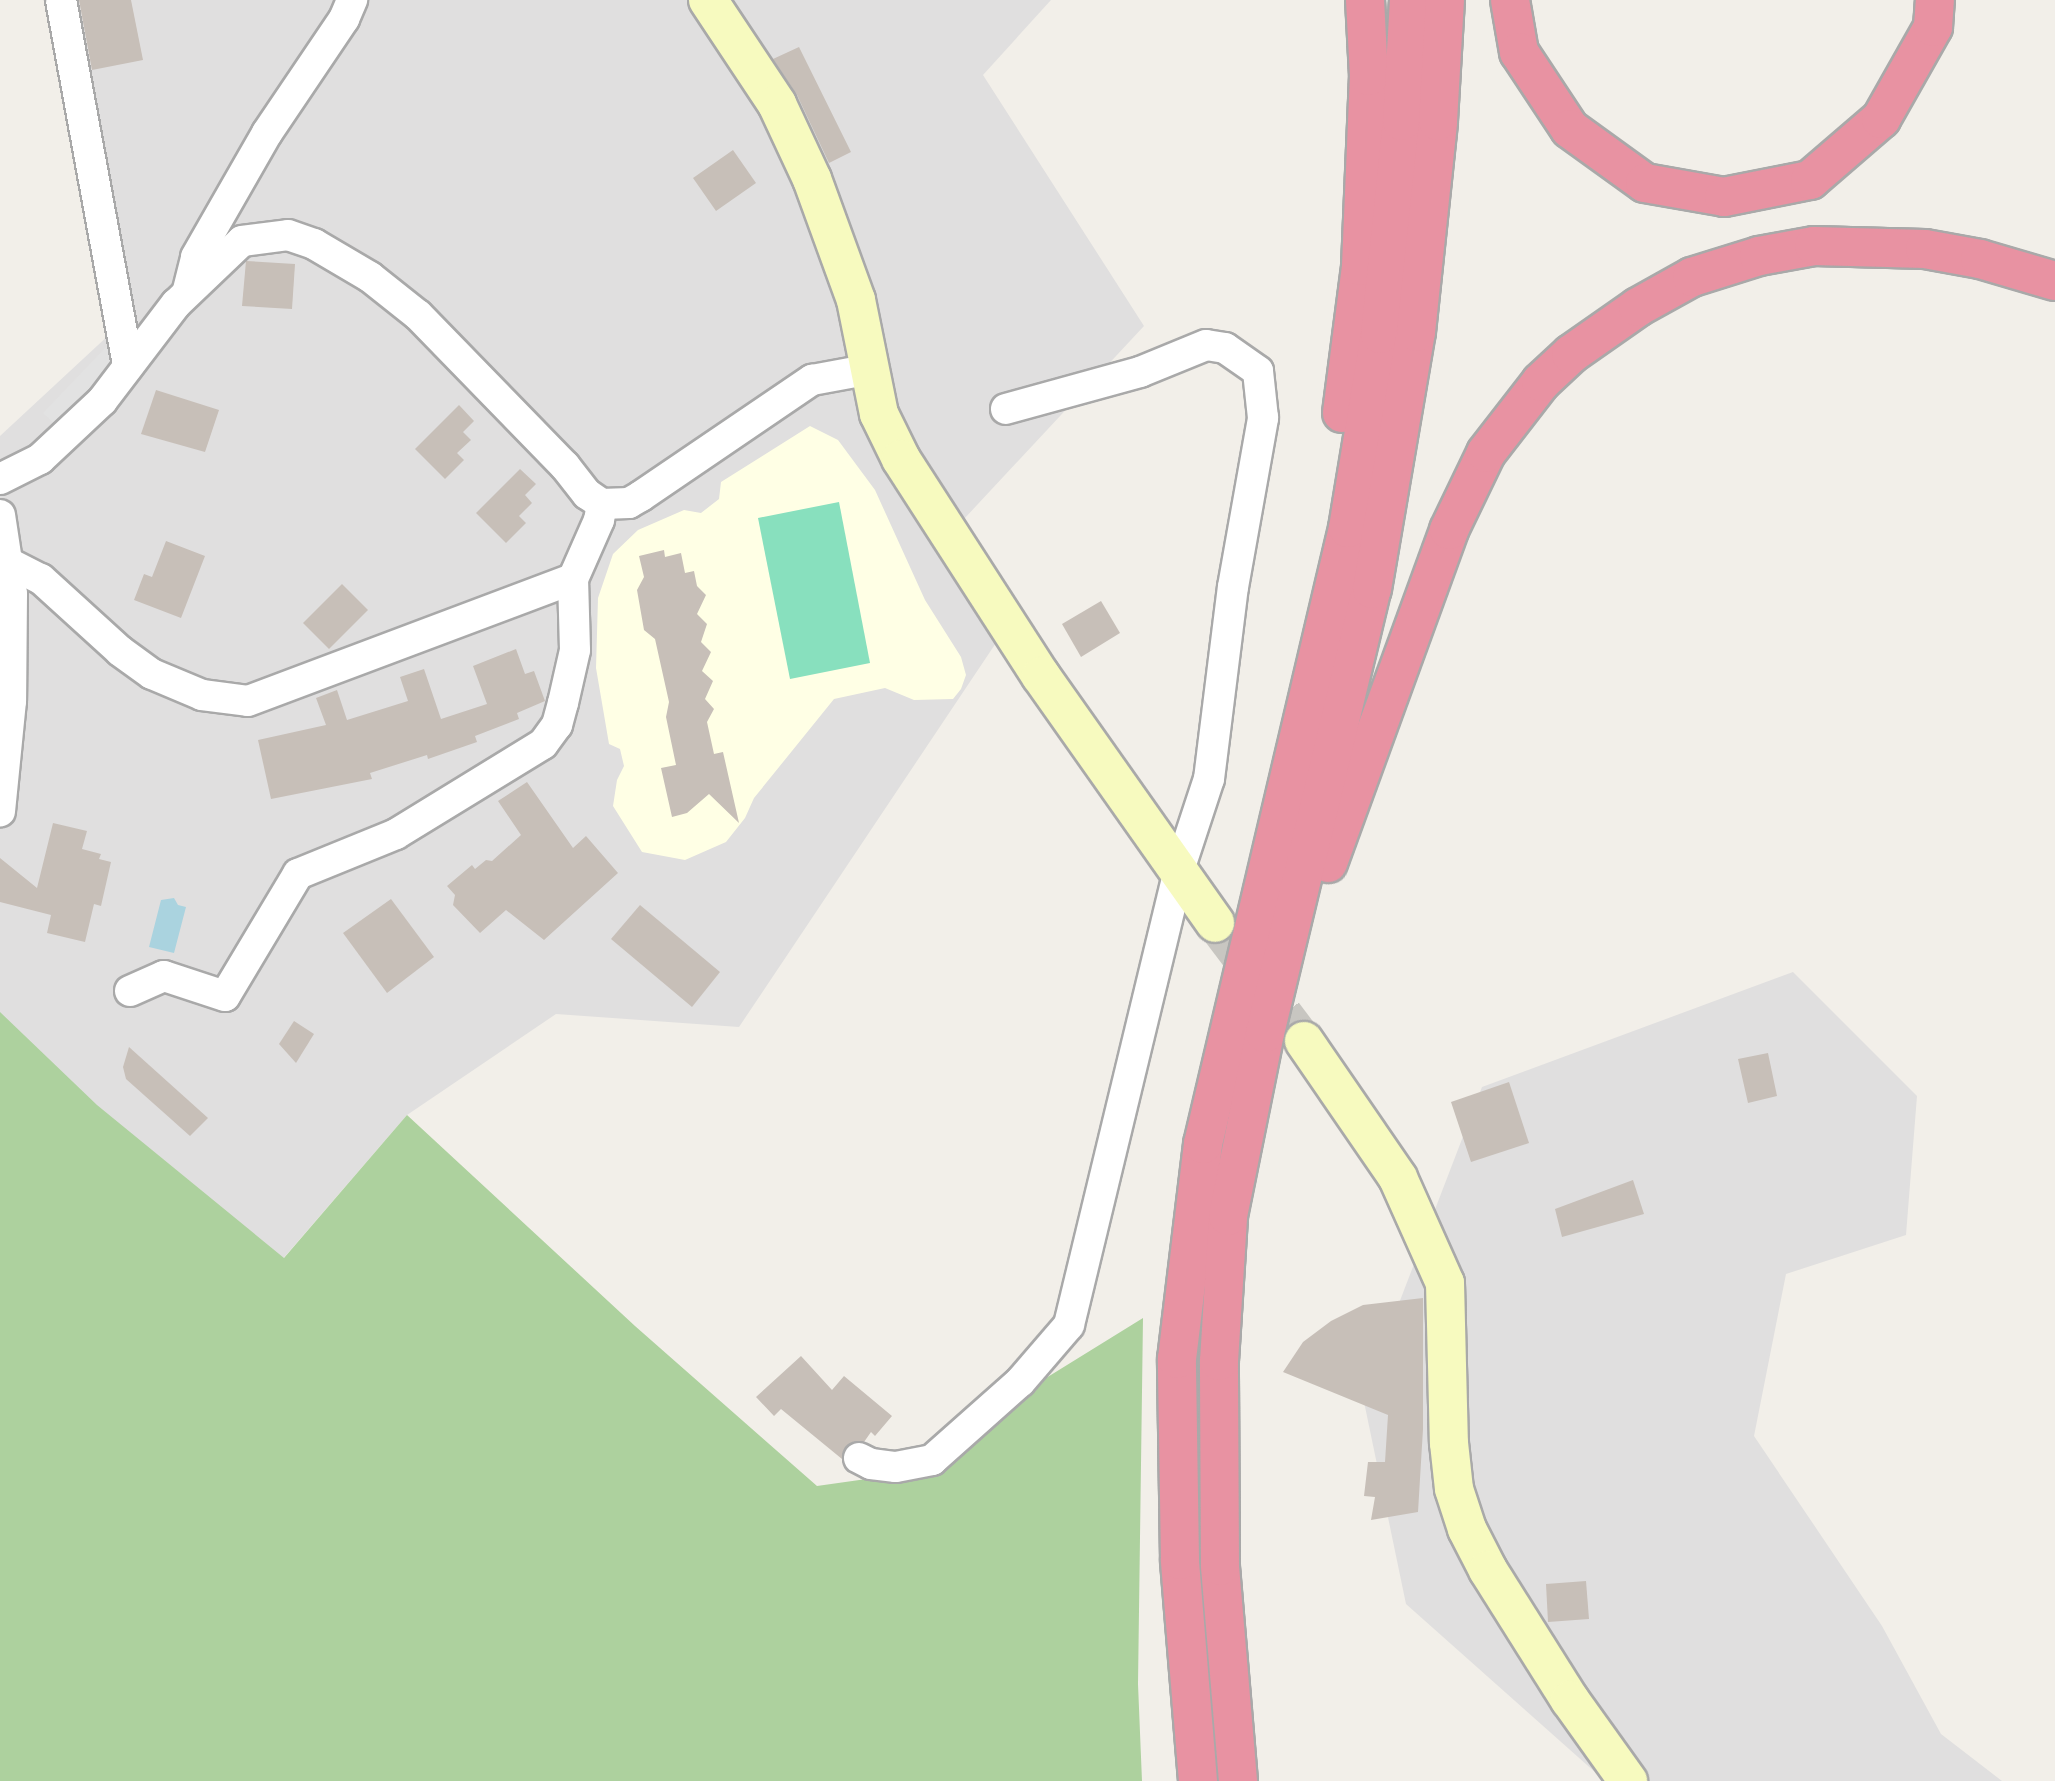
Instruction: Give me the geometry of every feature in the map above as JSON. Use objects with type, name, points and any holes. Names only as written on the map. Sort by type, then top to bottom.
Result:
[{"type":"highway","points":[[1271,860],[1335,461],[1361,265],[1369,76],[1365,0]]},
{"type":"highway","points":[[1198,1781],[1180,1560],[1177,1359],[1202,1144],[1348,528],[1380,334],[1402,121],[1409,0]]},
{"type":"highway","points":[[1238,1781],[1220,1566],[1219,1362],[1228,1216],[1265,1032],[1372,589],[1416,332],[1438,121],[1445,0]]},
{"type":"highway","points":[[1510,0],[1519,52],[1570,129],[1645,183],[1724,197],[1810,180],[1881,119],[1933,27],[1934,0]]},
{"type":"highway","points":[[1265,1032],[1449,530],[1486,453],[1541,382],[1571,354],[1638,307],[1692,277],[1759,256],[1814,246],[1925,249],[1980,259],[2055,281]]},
{"type":"street","points":[[61,0],[128,366]]},
{"type":"street","points":[[188,290],[196,257],[267,133],[344,19],[352,0]]},
{"type":"street","points":[[708,0],[777,104],[812,179],[856,300],[879,414],[901,459],[1041,676],[1214,923]]},
{"type":"street","points":[[0,479],[21,471],[60,442],[102,401],[188,290],[242,241],[288,235],[314,244],[370,277],[418,315],[565,466],[587,494],[602,504],[629,503],[641,496],[812,380],[855,372],[870,373]]},
{"type":"street","points":[[859,1458],[871,1464],[896,1467],[932,1460],[1020,1382],[1069,1325],[1179,870],[1209,779],[1233,587],[1263,418],[1258,371],[1226,348],[1206,345],[1140,372],[1006,409]]},
{"type":"street","points":[[130,991],[164,976],[225,996],[298,874],[396,834],[543,744],[557,725],[575,650],[573,579],[599,520],[602,504]]},
{"type":"street","points":[[0,515],[12,594],[11,701],[0,811]]},
{"type":"street","points":[[7,562],[41,579],[120,651],[152,674],[202,695],[248,701],[573,579]]},
{"type":"street","points":[[1304,1041],[1398,1178],[1445,1283],[1449,1340],[1449,1443],[1454,1489],[1468,1529],[1488,1570],[1570,1700],[1628,1781]]},
{"type":"shaded area","points":[[59,0],[1051,0],[983,75],[1144,326],[950,534],[1008,625],[739,1027],[556,1014],[407,1115],[268,1276],[0,1015],[0,436],[111,333]]},
{"type":"shaded area","points":[[107,346],[122,361],[58,427],[43,413]]},
{"type":"shaded area","points":[[810,426],[838,440],[875,490],[925,600],[961,657],[966,675],[961,689],[953,699],[914,700],[885,688],[834,699],[754,798],[745,818],[726,842],[685,860],[642,852],[613,806],[617,780],[624,766],[620,749],[609,744],[596,668],[598,598],[613,554],[638,530],[684,510],[701,513],[719,499],[721,482]]},
{"type":"shaded area","points":[[1793,972],[1917,1096],[1906,1235],[1786,1274],[1754,1436],[1882,1626],[1941,1734],[2002,1781],[1605,1781],[1406,1604],[1363,1397],[1482,1087]]},
{"type":"green space","points":[[839,502],[870,663],[790,679],[758,518]]},
{"type":"green space","points":[[0,1012],[97,1105],[284,1258],[407,1115],[635,1326],[817,1486],[937,1469],[1025,1391],[1143,1318],[1138,1684],[1142,1781],[0,1781]]},
{"type":"water","points":[[174,898],[178,905],[186,907],[174,953],[149,947],[161,900]]},
{"type":"building","points":[[79,0],[131,0],[143,60],[92,70]]},
{"type":"building","points":[[799,47],[851,152],[829,163],[797,95],[773,59]]},
{"type":"building","points":[[733,150],[756,183],[716,211],[693,178]]},
{"type":"building","points":[[246,261],[295,264],[292,309],[242,306]]},
{"type":"building","points":[[156,390],[219,410],[205,452],[141,434]]},
{"type":"building","points":[[459,405],[474,421],[463,432],[471,440],[457,453],[464,460],[445,479],[415,449]]},
{"type":"building","points":[[520,469],[536,484],[525,495],[532,503],[519,516],[526,523],[506,543],[476,513]]},
{"type":"building","points":[[166,541],[205,556],[181,618],[134,600],[144,574],[152,577]]},
{"type":"building","points":[[664,550],[665,557],[681,553],[685,573],[694,571],[697,586],[706,595],[697,614],[707,624],[701,642],[711,652],[702,671],[713,681],[705,699],[714,709],[707,722],[714,754],[723,752],[739,823],[709,794],[687,813],[672,817],[661,768],[676,765],[666,717],[669,702],[655,639],[644,630],[637,590],[644,577],[639,556]]},
{"type":"building","points":[[342,584],[368,610],[329,649],[303,623]]},
{"type":"building","points":[[1101,601],[1120,633],[1081,657],[1062,624]]},
{"type":"building","points":[[516,649],[525,674],[534,671],[545,701],[517,713],[519,719],[475,736],[477,742],[428,759],[427,755],[370,773],[372,779],[271,799],[258,740],[326,725],[316,698],[337,690],[347,720],[408,701],[400,677],[424,669],[441,719],[487,704],[473,666]]},
{"type":"building","points":[[527,782],[573,848],[586,836],[618,873],[544,940],[506,910],[480,933],[453,905],[455,895],[447,886],[472,865],[475,869],[486,860],[492,861],[521,835],[498,801]]},
{"type":"building","points":[[53,823],[87,831],[82,849],[101,854],[99,859],[111,862],[101,906],[94,904],[85,942],[47,933],[51,915],[0,902],[0,858],[37,888]]},
{"type":"building","points":[[391,899],[434,957],[387,993],[343,933]]},
{"type":"building","points":[[640,905],[720,972],[692,1007],[611,939]]},
{"type":"building","points":[[294,1021],[314,1034],[296,1063],[279,1044]]},
{"type":"building","points":[[129,1047],[208,1118],[190,1136],[126,1079],[123,1067]]},
{"type":"building","points":[[1768,1053],[1777,1096],[1748,1103],[1738,1059]]},
{"type":"building","points":[[1509,1082],[1529,1143],[1471,1162],[1451,1102]]},
{"type":"building","points":[[1633,1180],[1644,1214],[1562,1237],[1555,1209]]},
{"type":"building","points":[[1423,1298],[1423,1429],[1418,1512],[1371,1520],[1375,1497],[1364,1496],[1368,1462],[1385,1462],[1388,1415],[1283,1372],[1303,1342],[1331,1321],[1363,1305]]},
{"type":"building","points":[[801,1356],[832,1390],[844,1376],[892,1416],[875,1436],[871,1432],[864,1442],[849,1444],[842,1459],[781,1409],[774,1416],[756,1397]]},
{"type":"building","points":[[1586,1581],[1589,1619],[1548,1622],[1546,1584]]},
{"type":"tunnel","points":[[1215,923],[1304,1041]]}]
